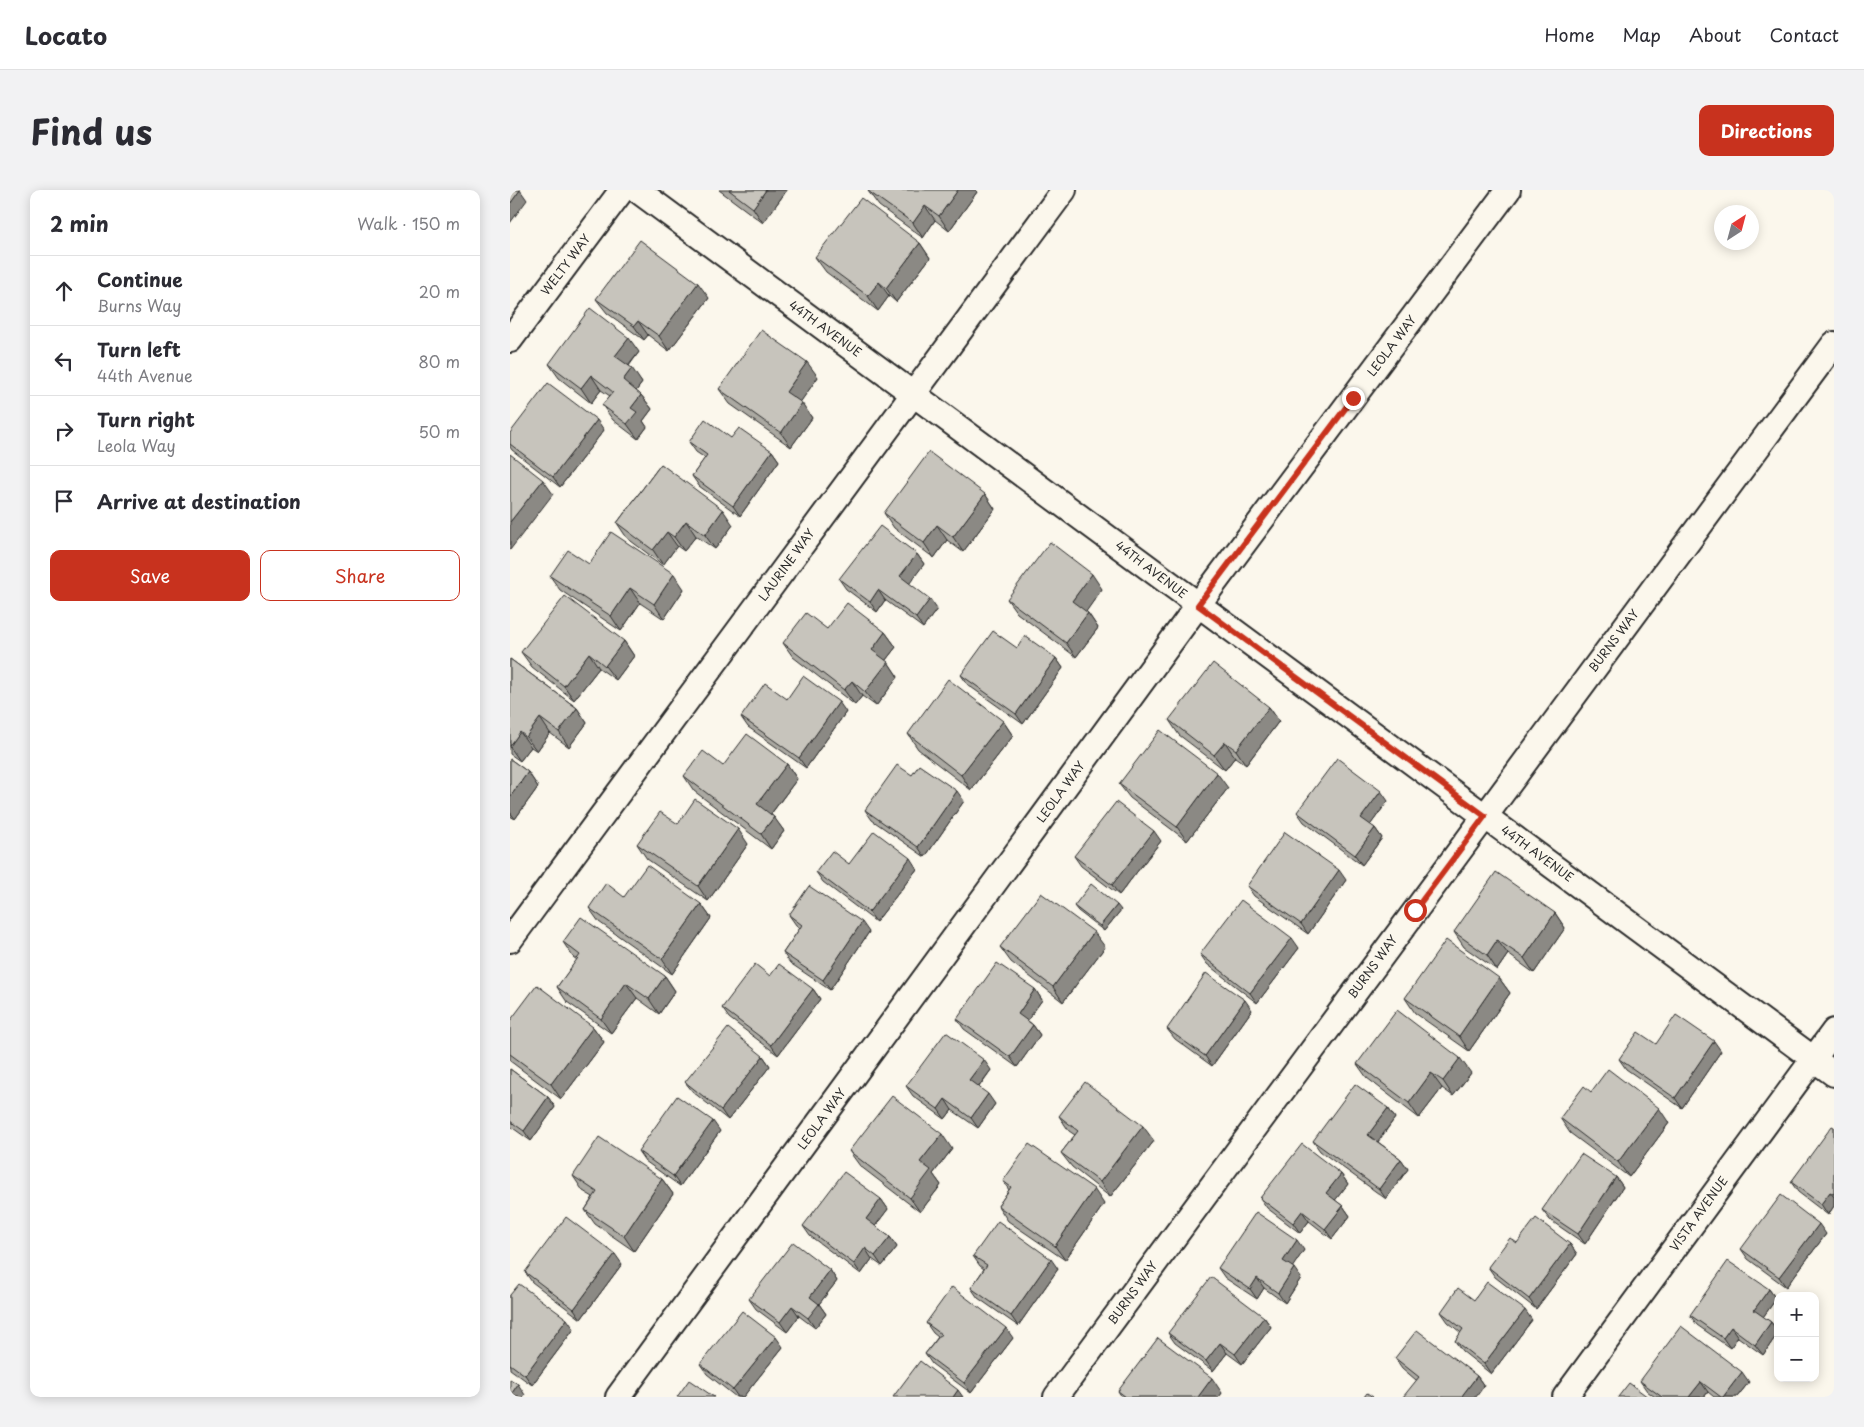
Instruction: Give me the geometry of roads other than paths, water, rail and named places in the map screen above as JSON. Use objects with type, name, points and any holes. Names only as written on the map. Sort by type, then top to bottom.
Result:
[{"type":"street","name":"WELTY WAY","points":[[510,340],[622,190]]},
{"type":"street","name":"44TH AVENUE","points":[[637,190],[1834,1074]]},
{"type":"street","name":"LAURINE WAY","points":[[510,940],[1064,190]]},
{"type":"street","name":"LEOLA WAY","points":[[618,1397],[1198,605],[1508,190]]},
{"type":"street","name":"BURNS WAY","points":[[1056,1397],[1834,344]]},
{"type":"street","name":"VISTA AVENUE","points":[[1565,1397],[1834,1031]]}]
